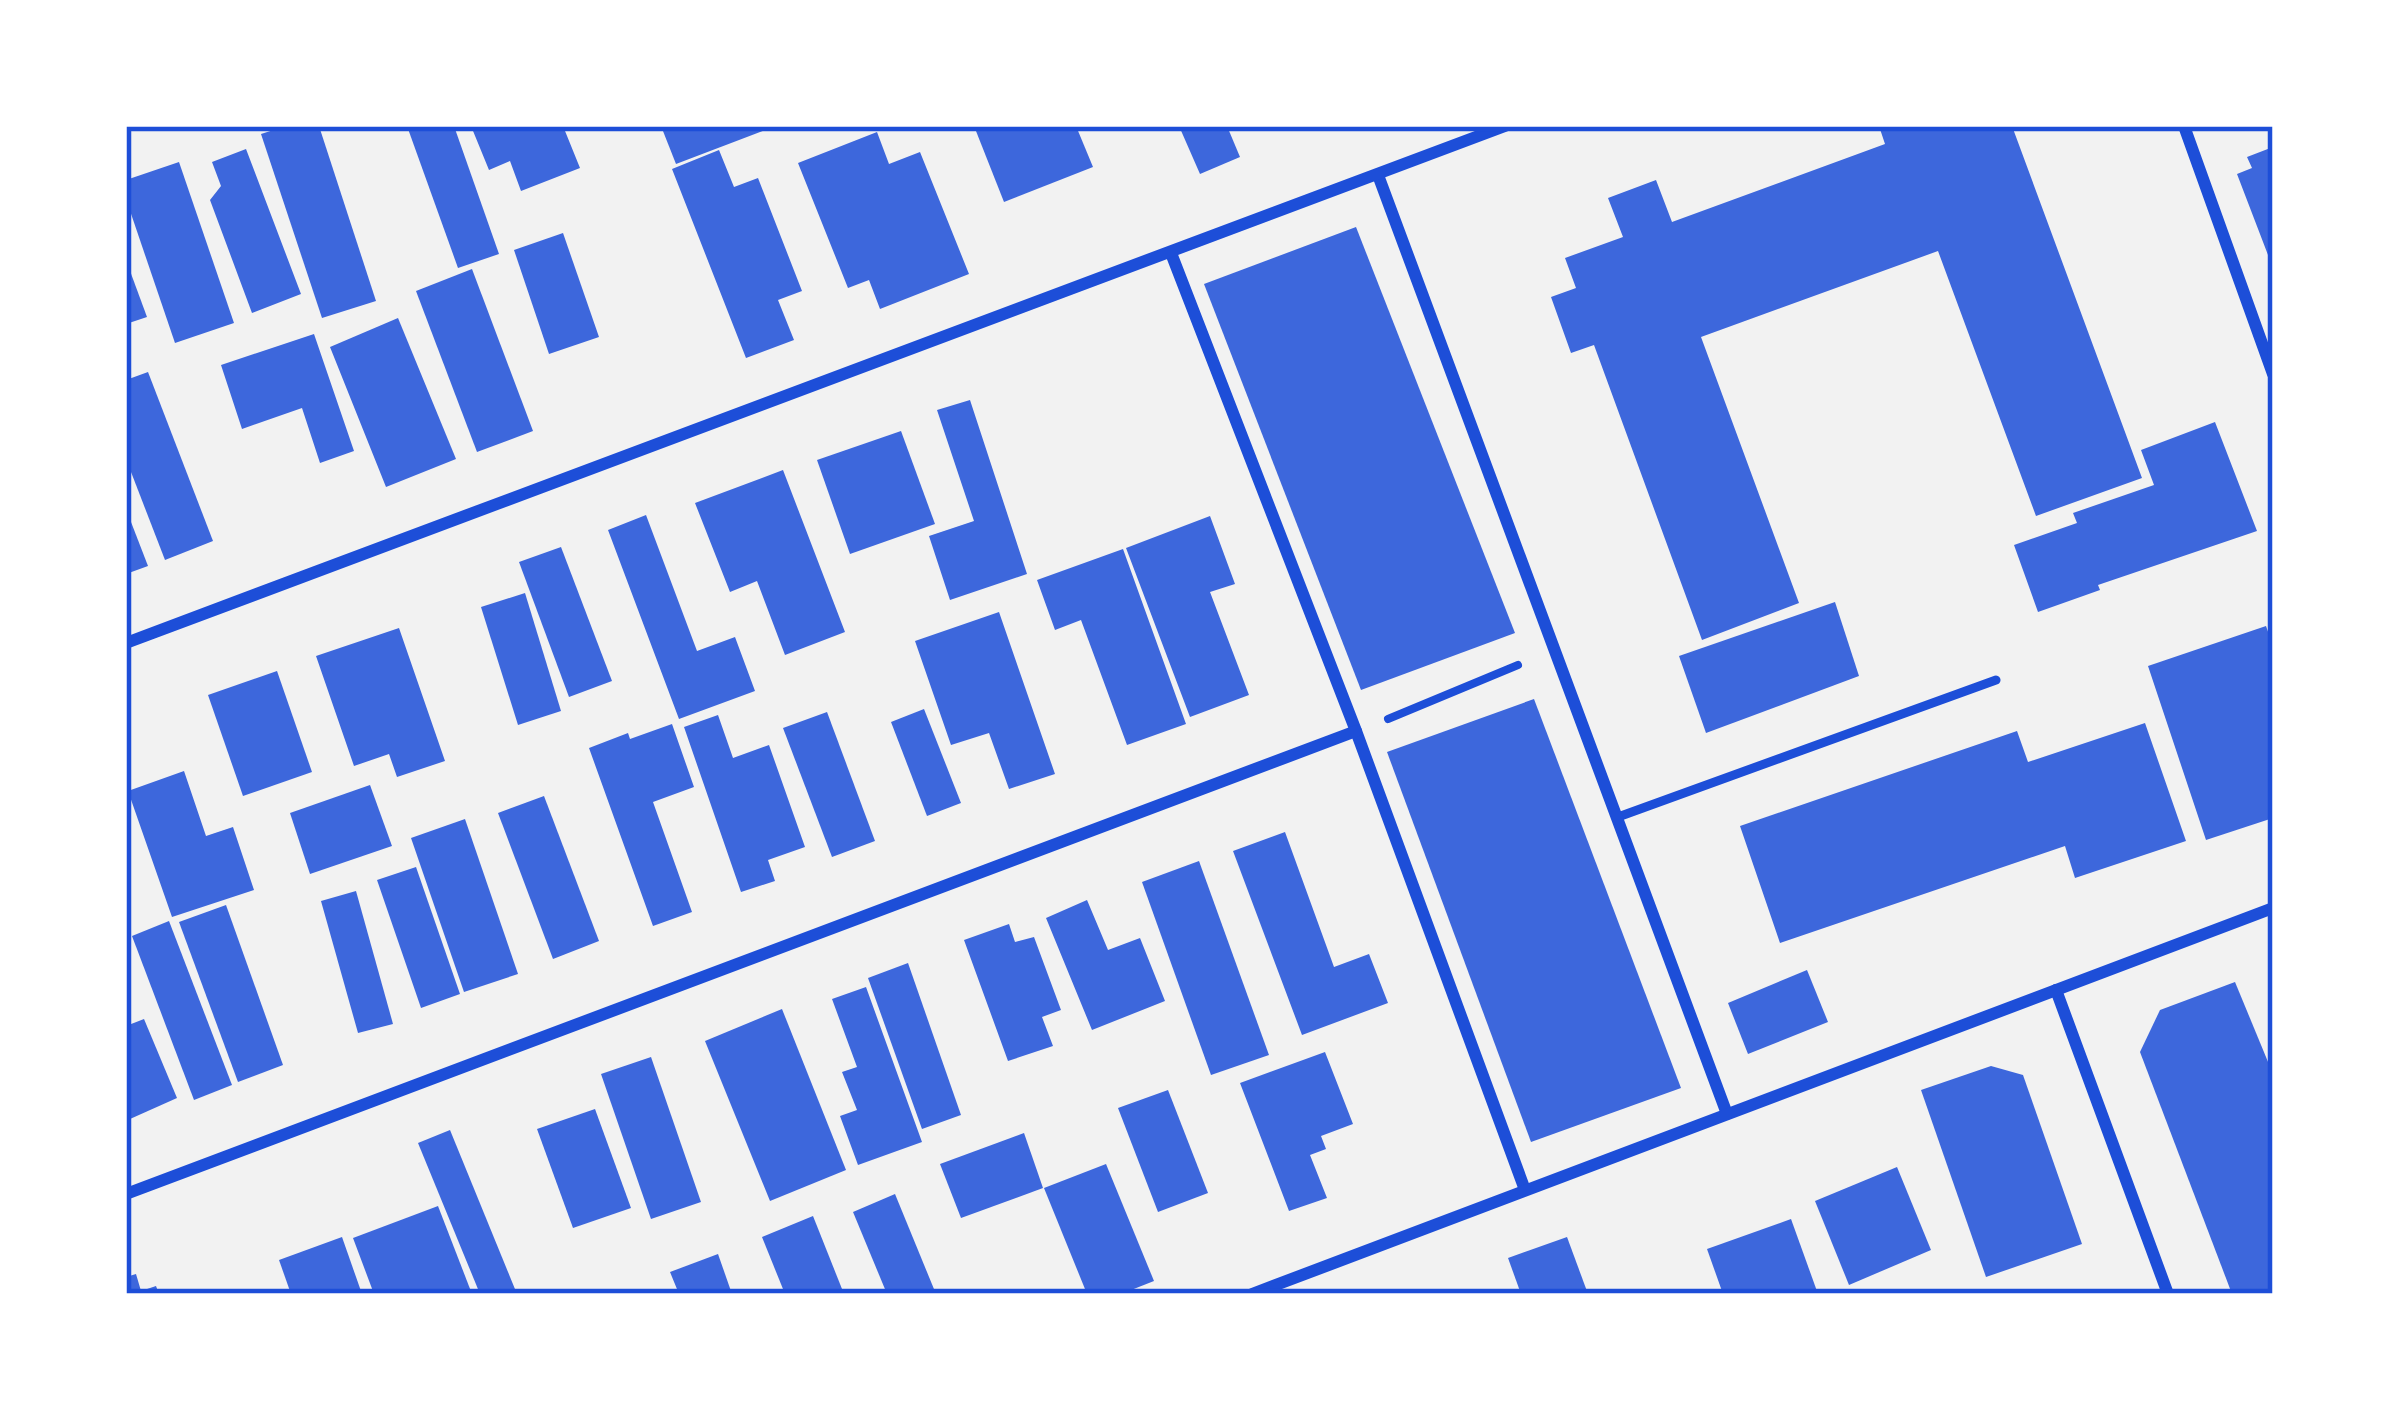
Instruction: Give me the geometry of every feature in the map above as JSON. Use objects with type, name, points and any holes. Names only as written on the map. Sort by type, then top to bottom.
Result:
[{"type":"street","points":[[126,644],[1505,126]]},
{"type":"street","points":[[2184,126],[2273,374]]},
{"type":"street","points":[[1378,175],[1727,1114]]},
{"type":"street","points":[[1171,253],[1356,731],[1526,1190]]},
{"type":"street","points":[[126,1194],[1356,731]]},
{"type":"street","points":[[1252,1294],[2273,908]]},
{"type":"street","points":[[2056,990],[2168,1294]]},
{"type":"lane","points":[[1618,818],[1996,680]]},
{"type":"path","points":[[1356,731],[1553,651]]},
{"type":"building","points":[[286,126],[319,126],[376,301],[322,318],[261,134]]},
{"type":"building","points":[[407,126],[454,126],[499,254],[458,268]]},
{"type":"building","points":[[471,126],[563,126],[580,168],[521,191],[510,161],[489,170]]},
{"type":"building","points":[[661,126],[776,126],[676,164]]},
{"type":"building","points":[[974,126],[1076,126],[1093,167],[1004,202]]},
{"type":"building","points":[[1179,126],[1227,126],[1240,157],[1200,174]]},
{"type":"building","points":[[1879,126],[1930,126],[1932,131],[1945,126],[2012,126],[2142,478],[2036,516],[1938,251],[1701,337],[1799,603],[1702,640],[1594,345],[1571,353],[1551,297],[1576,288],[1565,258],[1623,237],[1608,198],[1656,180],[1672,222],[1885,144]]},
{"type":"building","points":[[877,132],[889,164],[920,152],[969,274],[880,309],[869,280],[848,288],[798,163]]},
{"type":"building","points":[[2273,147],[2273,268],[2237,174],[2252,168],[2247,157]]},
{"type":"building","points":[[246,149],[301,294],[252,313],[210,200],[221,186],[212,162]]},
{"type":"building","points":[[719,150],[734,187],[758,178],[802,291],[778,300],[794,340],[746,358],[672,169]]},
{"type":"building","points":[[179,162],[234,323],[175,343],[126,199],[126,180]]},
{"type":"building","points":[[1356,227],[1515,633],[1361,690],[1204,284]]},
{"type":"building","points":[[563,233],[599,337],[549,354],[514,250]]},
{"type":"building","points":[[126,260],[147,317],[126,324]]},
{"type":"building","points":[[472,269],[533,431],[477,452],[416,291]]},
{"type":"building","points":[[398,318],[456,459],[386,487],[330,347]]},
{"type":"building","points":[[314,334],[354,451],[320,463],[302,408],[242,429],[221,365]]},
{"type":"building","points":[[148,372],[213,541],[165,560],[126,459],[126,380]]},
{"type":"building","points":[[970,400],[1027,574],[950,600],[929,536],[974,521],[937,410]]},
{"type":"building","points":[[2215,422],[2257,531],[2098,585],[2100,590],[2038,612],[2014,545],[2077,523],[2073,513],[2154,485],[2141,450]]},
{"type":"building","points":[[901,431],[935,524],[850,554],[817,460]]},
{"type":"building","points":[[783,470],[845,632],[785,655],[757,581],[730,592],[695,503]]},
{"type":"building","points":[[126,509],[148,566],[126,574]]},
{"type":"building","points":[[646,515],[697,651],[735,637],[755,691],[679,719],[608,530]]},
{"type":"building","points":[[1210,516],[1235,584],[1210,592],[1249,695],[1190,717],[1126,548]]},
{"type":"building","points":[[561,547],[612,681],[569,697],[519,562]]},
{"type":"building","points":[[1123,549],[1186,724],[1127,745],[1081,620],[1055,630],[1037,580]]},
{"type":"building","points":[[525,593],[561,711],[518,725],[481,607]]},
{"type":"building","points":[[1835,602],[1859,676],[1706,733],[1679,656]]},
{"type":"building","points":[[999,612],[1055,774],[1009,789],[989,733],[951,745],[915,641]]},
{"type":"building","points":[[2266,626],[2273,646],[2273,818],[2206,840],[2148,666]]},
{"type":"building","points":[[399,628],[445,761],[397,777],[389,754],[354,766],[316,656]]},
{"type":"building","points":[[277,671],[312,772],[243,796],[208,695]]},
{"type":"building","points":[[1534,699],[1681,1088],[1531,1142],[1387,752]]},
{"type":"building","points":[[924,709],[961,803],[927,816],[891,722]]},
{"type":"building","points":[[827,712],[875,841],[832,857],[783,728]]},
{"type":"building","points":[[718,715],[733,758],[769,745],[805,847],[768,860],[775,881],[741,892],[684,727]]},
{"type":"building","points":[[2145,723],[2186,841],[2075,878],[2065,846],[1780,943],[1740,826],[2017,731],[2028,762]]},
{"type":"building","points":[[672,724],[694,787],[653,802],[692,912],[653,926],[589,748]]},
{"type":"building","points":[[184,771],[206,836],[233,827],[254,890],[172,917],[128,791]]},
{"type":"building","points":[[370,785],[392,846],[310,874],[290,813]]},
{"type":"building","points":[[544,796],[599,941],[553,959],[498,813]]},
{"type":"building","points":[[465,819],[518,974],[464,992],[411,838]]},
{"type":"building","points":[[1285,832],[1334,967],[1369,954],[1388,1003],[1302,1035],[1233,851]]},
{"type":"building","points":[[1199,861],[1269,1055],[1211,1075],[1142,882]]},
{"type":"building","points":[[416,867],[460,994],[421,1008],[377,880]]},
{"type":"building","points":[[356,891],[393,1024],[358,1033],[321,901]]},
{"type":"building","points":[[1087,900],[1108,950],[1140,938],[1165,1001],[1092,1030],[1046,918]]},
{"type":"building","points":[[226,905],[283,1065],[238,1082],[179,922]]},
{"type":"building","points":[[169,921],[232,1085],[194,1100],[132,936]]},
{"type":"building","points":[[1009,924],[1015,942],[1034,937],[1061,1010],[1042,1017],[1053,1046],[1008,1061],[964,940]]},
{"type":"building","points":[[908,963],[961,1115],[922,1129],[868,978]]},
{"type":"building","points":[[1807,970],[1828,1022],[1748,1054],[1728,1003]]},
{"type":"building","points":[[2235,982],[2273,1074],[2273,1294],[2232,1294],[2140,1052],[2160,1010]]},
{"type":"building","points":[[866,987],[922,1142],[858,1165],[840,1116],[857,1110],[842,1072],[857,1067],[832,999]]},
{"type":"building","points":[[782,1009],[846,1170],[770,1201],[705,1041]]},
{"type":"building","points":[[144,1019],[177,1098],[130,1119],[126,1110],[126,1026]]},
{"type":"building","points":[[1325,1052],[1353,1124],[1321,1136],[1326,1149],[1310,1155],[1327,1198],[1289,1211],[1240,1083]]},
{"type":"building","points":[[651,1057],[701,1202],[651,1219],[601,1074]]},
{"type":"building","points":[[1991,1066],[2023,1075],[2082,1244],[1986,1277],[1921,1090]]},
{"type":"building","points":[[1168,1090],[1208,1193],[1158,1212],[1118,1108]]},
{"type":"building","points":[[595,1109],[631,1208],[573,1228],[537,1129]]},
{"type":"building","points":[[450,1130],[517,1294],[480,1294],[418,1143]]},
{"type":"building","points":[[1024,1133],[1043,1188],[961,1218],[940,1164]]},
{"type":"building","points":[[1106,1164],[1154,1281],[1121,1294],[1087,1294],[1044,1188]]},
{"type":"building","points":[[1897,1167],[1931,1250],[1849,1285],[1815,1201]]},
{"type":"building","points":[[895,1194],[936,1294],[887,1294],[853,1212]]},
{"type":"building","points":[[438,1206],[472,1294],[374,1294],[353,1238]]},
{"type":"building","points":[[813,1216],[844,1294],[785,1294],[762,1237]]},
{"type":"building","points":[[1791,1219],[1818,1294],[1723,1294],[1707,1249]]},
{"type":"building","points":[[342,1237],[362,1294],[291,1294],[279,1260]]},
{"type":"building","points":[[1567,1237],[1588,1294],[1521,1294],[1508,1258]]},
{"type":"building","points":[[718,1254],[732,1294],[679,1294],[670,1272]]},
{"type":"building","points":[[136,1274],[141,1291],[156,1286],[159,1294],[126,1294],[126,1277]]}]
